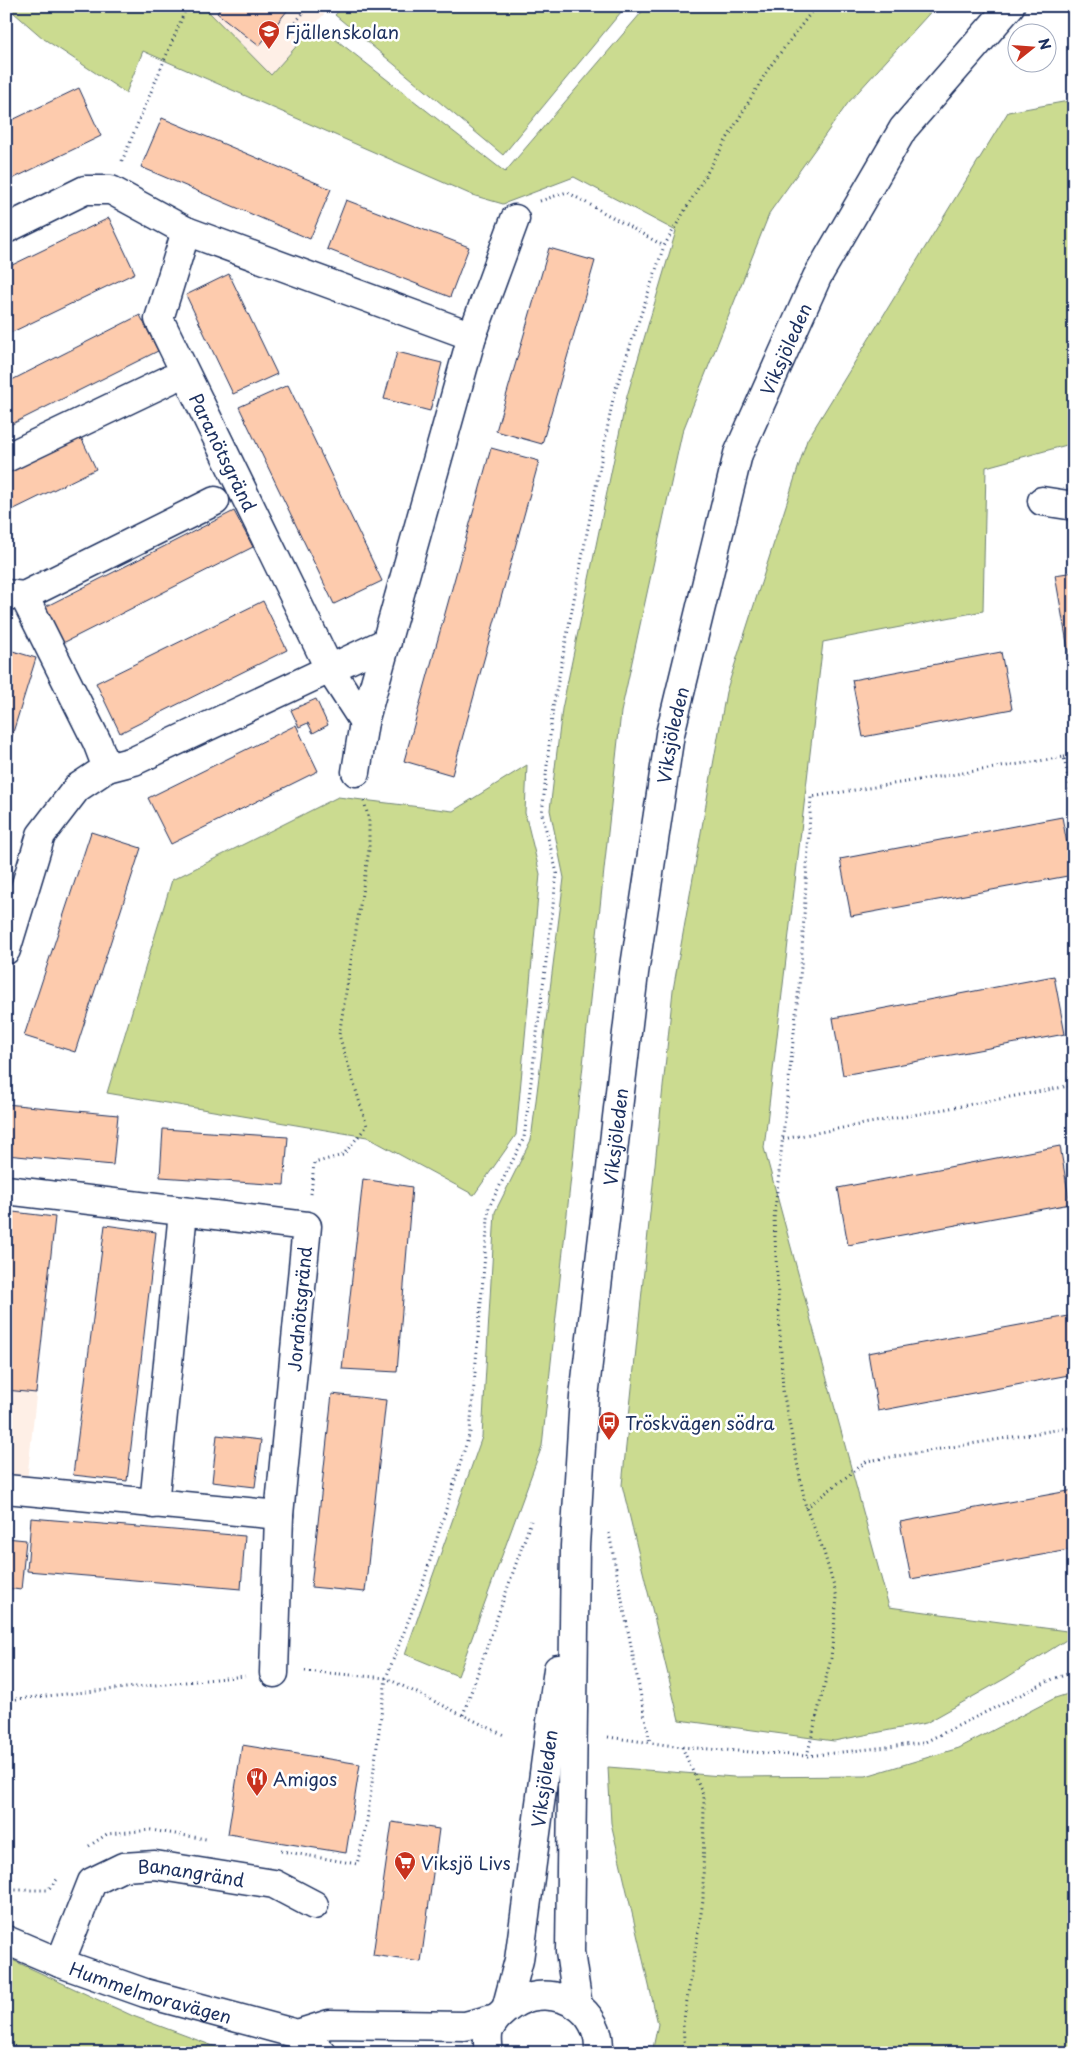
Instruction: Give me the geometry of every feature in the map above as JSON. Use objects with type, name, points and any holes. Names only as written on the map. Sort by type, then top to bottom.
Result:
[{"type":"street","name":"Viksjöleden","points":[[578,2006],[570,1952],[575,1546],[584,1397],[636,964],[670,734],[738,454],[817,277],[903,129],[1010,6]]},
{"type":"street","points":[[6,229],[85,190],[111,190],[186,230],[472,336]]},
{"type":"street","points":[[356,772],[364,722],[472,336],[515,218]]},
{"type":"street","name":"Paranötsgränd","points":[[186,230],[159,319],[329,668],[364,722]]},
{"type":"street","name":"Paranötsgränd","points":[[6,458],[169,380]]},
{"type":"street","name":"Paranötsgränd","points":[[107,768],[97,742],[15,595],[215,501]]},
{"type":"street","points":[[1042,501],[1074,506]]},
{"type":"street","points":[[6,950],[40,835],[77,788],[107,768],[134,761],[387,642]]},
{"type":"street","name":"Jordnötsgränd","points":[[6,1190],[307,1226],[279,1516],[274,1673]]},
{"type":"street","points":[[154,1504],[183,1212]]},
{"type":"street","points":[[6,1489],[279,1516]]},
{"type":"street","name":"Viksjöleden","points":[[489,2053],[488,2031],[501,2014],[519,1960],[575,1546]]},
{"type":"street","name":"Banangränd","points":[[60,1963],[92,1882],[123,1867],[156,1865],[274,1884],[314,1905]]},
{"type":"street","name":"Hummelmoravägen","points":[[6,1940],[60,1963],[322,2053]]},
{"type":"street","points":[[296,2043],[329,2024],[465,2026],[501,2014],[522,1998],[541,1994],[560,1996],[578,2006],[590,2020],[598,2037],[599,2053]]},
{"type":"path","points":[[111,190],[186,6]]},
{"type":"path","points":[[289,30],[309,6]]},
{"type":"path","points":[[278,1851],[357,1864],[367,1821],[386,1678],[423,1583],[470,1432],[489,1207],[524,1138],[556,872],[542,814],[553,707],[614,394],[664,246],[768,69],[816,6]]},
{"type":"path","points":[[515,218],[543,199],[567,192],[664,246]]},
{"type":"path","points":[[807,1756],[831,1658],[837,1597],[823,1549],[806,1508],[783,1391],[774,1219],[801,967],[811,797],[1074,756]]},
{"type":"path","points":[[1064,757],[1074,810]]},
{"type":"path","points":[[307,1226],[314,1164],[343,1156],[367,1126],[339,1035],[369,850],[369,820],[356,772]]},
{"type":"path","points":[[1074,1038],[1069,1086],[1074,1126]]},
{"type":"path","points":[[783,1139],[1069,1086]]},
{"type":"path","points":[[806,1508],[867,1461],[1074,1427]]},
{"type":"path","points":[[463,1715],[531,1522]]},
{"type":"path","points":[[608,1530],[650,1743]]},
{"type":"path","points":[[608,1737],[682,1747],[807,1756],[922,1744],[1053,1679],[1074,1672]]},
{"type":"path","points":[[682,1747],[704,1797],[703,1901],[682,2025],[685,2053]]},
{"type":"path","points":[[84,1850],[107,1834],[151,1830],[210,1840]]},
{"type":"path","points":[[6,1887],[15,1890],[48,1890],[59,1876]]},
{"type":"shaded area","name":"Fjällenskolan","points":[[203,6],[331,6],[271,75]]},
{"type":"shaded area","points":[[6,1212],[55,1217],[27,1481],[6,1479]]},
{"type":"green space","points":[[6,6],[203,6],[271,75],[316,24],[505,172],[647,6],[936,6],[848,103],[770,212],[682,433],[621,712],[542,1446],[458,1676],[405,1654],[482,1437],[495,1212],[531,1140],[564,878],[550,810],[562,709],[627,396],[676,231],[574,177],[503,204],[472,195],[143,51],[126,93],[44,39]]},
{"type":"green space","points":[[343,6],[626,6],[503,155],[335,15]]},
{"type":"green space","points":[[1074,100],[1074,443],[986,467],[983,611],[823,642],[764,1148],[889,1607],[1074,1632],[1074,1635],[1006,1678],[926,1723],[834,1741],[679,1720],[622,1485],[673,990],[726,692],[807,440],[1008,112]]},
{"type":"green space","points":[[527,765],[525,813],[540,874],[516,1135],[474,1195],[367,1137],[107,1093],[172,880],[338,797],[453,811]]},
{"type":"green space","points":[[1074,1692],[1074,2053],[652,2053],[658,2024],[611,1823],[608,1767],[734,1777],[866,1776],[959,1748],[1055,1698]]},
{"type":"green space","points":[[6,1957],[133,2016],[232,2053],[81,2053],[6,2045]]},
{"type":"building","points":[[222,6],[291,6],[259,46],[217,13]]},
{"type":"building","points":[[79,88],[101,136],[6,182],[6,123]]},
{"type":"building","points":[[162,118],[331,189],[310,239],[141,167]]},
{"type":"building","points":[[346,200],[469,247],[450,297],[327,249]]},
{"type":"building","points":[[109,218],[135,273],[6,335],[6,268]]},
{"type":"building","points":[[549,248],[595,261],[542,444],[496,431]]},
{"type":"building","points":[[229,274],[277,374],[233,394],[186,295]]},
{"type":"building","points":[[140,315],[158,351],[6,427],[6,383]]},
{"type":"building","points":[[397,352],[442,363],[430,411],[384,399]]},
{"type":"building","points":[[288,385],[382,581],[334,604],[239,407]]},
{"type":"building","points":[[79,433],[96,469],[6,513],[6,469]]},
{"type":"building","points":[[491,448],[539,461],[452,775],[404,761]]},
{"type":"building","points":[[234,511],[253,547],[61,644],[43,608]]},
{"type":"building","points":[[1074,572],[1074,683],[1055,575]]},
{"type":"building","points":[[263,601],[287,650],[120,733],[96,683]]},
{"type":"building","points":[[6,649],[36,658],[6,755]]},
{"type":"building","points":[[1001,652],[1012,709],[863,737],[852,680]]},
{"type":"building","points":[[316,699],[328,725],[313,733],[308,723],[299,727],[291,710]]},
{"type":"building","points":[[296,725],[318,771],[171,844],[148,798]]},
{"type":"building","points":[[1062,817],[1073,875],[851,916],[840,859]]},
{"type":"building","points":[[91,832],[141,848],[75,1052],[24,1036]]},
{"type":"building","points":[[1054,976],[1065,1034],[843,1075],[833,1018]]},
{"type":"building","points":[[6,1104],[118,1115],[113,1165],[6,1155]]},
{"type":"building","points":[[163,1129],[288,1137],[284,1185],[160,1177]]},
{"type":"building","points":[[1060,1146],[1070,1204],[848,1245],[838,1188]]},
{"type":"building","points":[[363,1179],[412,1187],[397,1372],[342,1369]]},
{"type":"building","points":[[13,1212],[55,1217],[36,1393],[6,1390],[6,1273]]},
{"type":"building","points":[[105,1225],[156,1232],[127,1481],[73,1475]]},
{"type":"building","points":[[1074,1315],[1074,1374],[878,1411],[868,1353]]},
{"type":"building","points":[[332,1394],[386,1400],[365,1592],[311,1587]]},
{"type":"building","points":[[217,1435],[261,1440],[255,1487],[212,1482]]},
{"type":"building","points":[[1074,1490],[1074,1549],[911,1579],[900,1522]]},
{"type":"building","points":[[31,1518],[245,1536],[241,1589],[27,1571]]},
{"type":"building","points":[[6,1538],[26,1540],[21,1590],[6,1588]]},
{"type":"building","points":[[242,1745],[360,1764],[346,1853],[228,1834]]},
{"type":"building","points":[[392,1822],[439,1829],[421,1962],[373,1955]]},
{"type":"place","name":"Fjällenskolan","points":[[269,50]]},
{"type":"place","name":"Tröskvägen södra","points":[[609,1441]]},
{"type":"place","name":"Amigos","points":[[257,1797]]},
{"type":"place","name":"Viksjö Livs","points":[[405,1881]]}]
